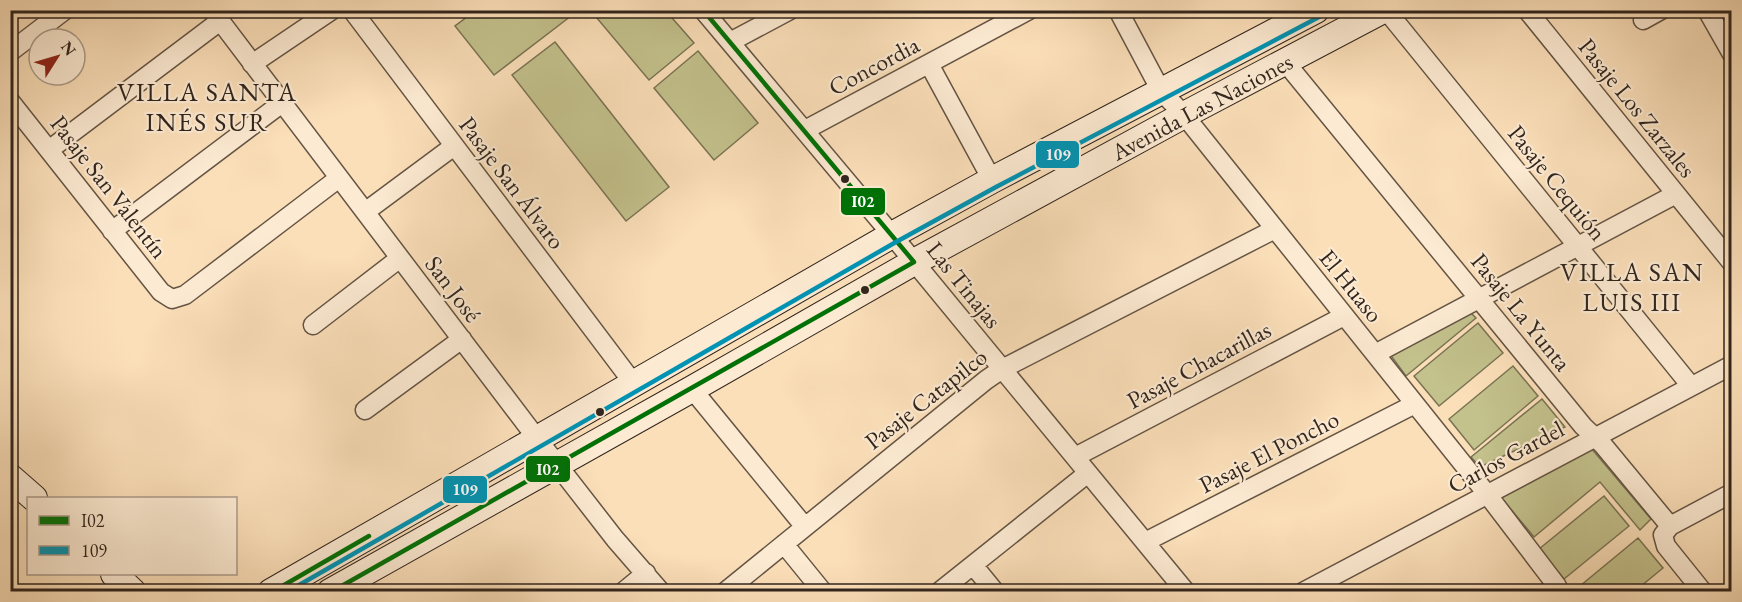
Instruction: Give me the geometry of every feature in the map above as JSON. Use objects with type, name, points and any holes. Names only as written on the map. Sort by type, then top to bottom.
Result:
[{"type":"street","points":[[10,52],[65,10]]},
{"type":"street","points":[[252,64],[332,10]]},
{"type":"street","name":"Pasaje San Álvaro","points":[[352,10],[634,384]]},
{"type":"street","name":"Las Tinajas","points":[[703,10],[1186,591]]},
{"type":"street","points":[[730,42],[790,10]]},
{"type":"street","name":"Concordia","points":[[805,130],[1029,10]]},
{"type":"street","name":"El Huaso","points":[[1118,10],[1161,91],[1184,115],[1487,494],[1552,589]]},
{"type":"street","name":"Avenida Las Naciones","points":[[271,591],[992,180],[1316,10]]},
{"type":"street","name":"Avenida Las Naciones","points":[[330,591],[914,262],[1184,115],[1384,10]]},
{"type":"street","name":"Pasaje Cequión","points":[[1384,10],[1691,386]]},
{"type":"street","name":"Pasaje Los Zarzales","points":[[1527,10],[1731,263]]},
{"type":"street","points":[[1643,20],[1661,10]]},
{"type":"street","points":[[1707,10],[1731,54]]},
{"type":"street","points":[[50,150],[216,16]]},
{"type":"street","name":"San José","points":[[216,16],[557,465],[661,591]]},
{"type":"street","name":"Pasaje La Yunta","points":[[1286,63],[1583,426],[1670,526]]},
{"type":"street","points":[[929,64],[992,180]]},
{"type":"street","name":"Pasaje San Valentín","points":[[10,102],[161,292],[172,299],[185,295],[339,178]]},
{"type":"street","points":[[112,231],[282,103]]},
{"type":"street","points":[[365,212],[454,146]]},
{"type":"street","points":[[1375,354],[1676,194]]},
{"type":"street","name":"Pasaje Catapilco","points":[[725,591],[1002,369],[1275,229]]},
{"type":"street","points":[[313,324],[400,258]]},
{"type":"street","name":"Pasaje Chacarillas","points":[[1075,456],[1344,316]]},
{"type":"street","points":[[365,410],[462,339]]},
{"type":"street","name":"Carlos Gardel","points":[[1303,591],[1731,365]]},
{"type":"street","points":[[692,389],[805,527]]},
{"type":"street","name":"Pasaje El Poncho","points":[[1145,542],[1415,404]]},
{"type":"street","points":[[939,591],[1088,472]]},
{"type":"street","points":[[10,477],[33,497]]},
{"type":"street","points":[[1703,591],[1664,541],[1663,535],[1670,526],[1731,493]]},
{"type":"street","points":[[784,544],[823,591]]},
{"type":"street","points":[[973,565],[995,591]]},
{"type":"street","points":[[623,591],[646,573]]},
{"type":"street","points":[[116,575],[133,591]]},
{"type":"shaded area","points":[[475,11],[566,11],[571,16],[494,75],[455,26]]},
{"type":"shaded area","points":[[591,11],[666,11],[694,43],[649,80]]},
{"type":"shaded area","points":[[555,42],[669,187],[626,221],[512,75]]},
{"type":"shaded area","points":[[698,51],[758,123],[714,160],[654,88]]},
{"type":"shaded area","points":[[1469,311],[1476,318],[1406,376],[1389,353]]},
{"type":"shaded area","points":[[1478,323],[1503,353],[1439,406],[1414,376]]},
{"type":"shaded area","points":[[1513,366],[1538,396],[1474,450],[1449,419]]},
{"type":"shaded area","points":[[1542,399],[1565,427],[1480,467],[1471,457]]},
{"type":"shaded area","points":[[1591,448],[1651,519],[1640,530],[1600,482],[1534,537],[1499,495]]},
{"type":"shaded area","points":[[1604,496],[1629,526],[1564,579],[1539,549]]},
{"type":"shaded area","points":[[1638,538],[1663,568],[1635,591],[1574,591]]},
{"type":"transit line","name":"I02","points":[[331,592],[914,262],[703,10]]},
{"type":"transit line","name":"109","points":[[287,592],[896,242],[1319,17]]},
{"type":"transit line","name":"I02","points":[[272,592],[369,536]]},
{"type":"district","name":"VILLA SANTA INÉS SUR","points":[[207,107]]},
{"type":"district","name":"VILLA SAN LUIS III","points":[[1632,287]]}]
